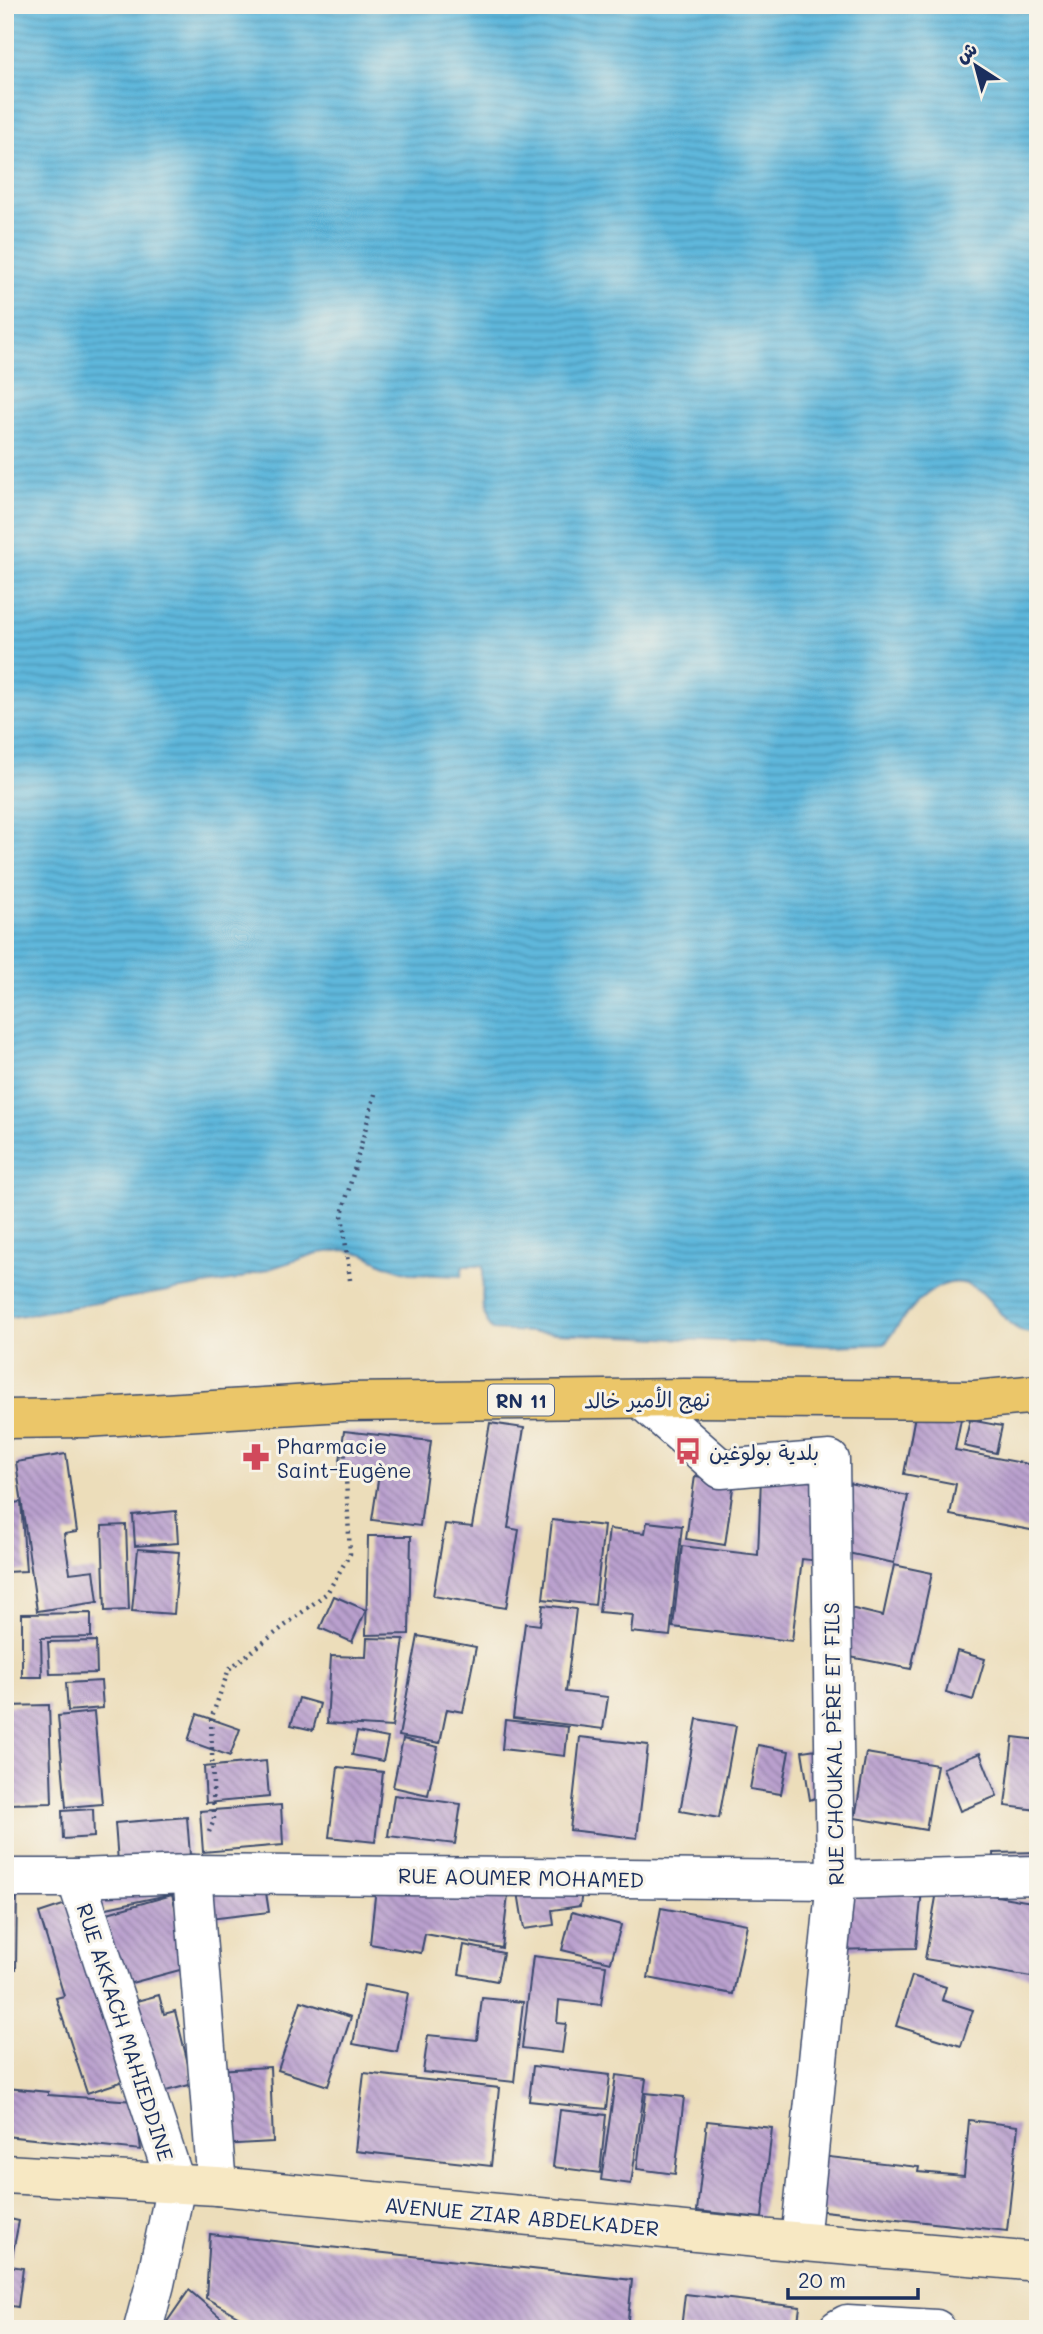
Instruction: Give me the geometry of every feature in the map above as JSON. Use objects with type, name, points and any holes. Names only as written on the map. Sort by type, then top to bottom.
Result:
[{"type":"main road","name":"نهج الأمير خالد","points":[[5,1419],[85,1418],[343,1402],[975,1400],[1038,1394]]},
{"type":"main road","name":"AVENUE ZIAR ABDELKADER","points":[[5,2174],[217,2186],[1038,2262]]},
{"type":"street","name":"RUE CHOUKAL PÈRE ET FILS","points":[[641,1399],[721,1469],[830,1460],[836,1880],[800,2242]]},
{"type":"street","name":"RUE AOUMER MOHAMED","points":[[5,1878],[192,1874],[836,1880],[1038,1875]]},
{"type":"street","points":[[192,1874],[217,2186]]},
{"type":"street","name":"RUE AKKACH MAHIEDDINE","points":[[76,1878],[176,2185]]},
{"type":"street","points":[[143,2329],[176,2185]]},
{"type":"street","points":[[838,2329],[847,2324],[936,2329]]},
{"type":"path","points":[[350,1280],[342,1214],[375,1094]]},
{"type":"path","points":[[192,1874],[214,1821],[211,1719],[229,1669],[327,1593],[350,1554],[343,1402]]},
{"type":"water","points":[[5,5],[1038,5],[1038,1333],[1029,1333],[1013,1326],[982,1293],[967,1284],[953,1283],[926,1295],[903,1319],[885,1344],[830,1346],[492,1330],[484,1315],[483,1266],[463,1266],[461,1276],[413,1274],[387,1266],[364,1254],[345,1250],[318,1253],[235,1280],[5,1318]]},
{"type":"building","points":[[916,1410],[961,1419],[955,1450],[1038,1466],[1036,1531],[950,1515],[956,1484],[904,1474]]},
{"type":"building","points":[[970,1420],[1002,1426],[996,1453],[964,1446]]},
{"type":"building","points":[[490,1423],[524,1428],[508,1528],[519,1530],[506,1608],[433,1596],[445,1524],[472,1527]]},
{"type":"building","points":[[344,1431],[431,1441],[420,1526],[372,1520],[379,1474],[339,1469]]},
{"type":"building","points":[[66,1454],[77,1532],[64,1534],[70,1573],[94,1570],[98,1602],[37,1611],[16,1462]]},
{"type":"building","points":[[820,1472],[819,1561],[802,1559],[792,1641],[673,1627],[682,1546],[758,1555],[761,1478]]},
{"type":"building","points":[[695,1476],[734,1481],[725,1545],[686,1539]]},
{"type":"building","points":[[849,1483],[908,1496],[894,1563],[834,1550]]},
{"type":"building","points":[[21,1502],[26,1571],[5,1572],[5,1504]]},
{"type":"building","points":[[176,1511],[178,1543],[135,1546],[133,1515]]},
{"type":"building","points":[[552,1520],[604,1526],[595,1605],[543,1599]]},
{"type":"building","points":[[647,1522],[682,1526],[670,1636],[631,1632],[633,1615],[599,1612],[609,1529],[645,1533]]},
{"type":"building","points":[[126,1525],[129,1610],[105,1611],[102,1526]]},
{"type":"building","points":[[368,1536],[411,1536],[409,1634],[366,1635]]},
{"type":"building","points":[[138,1549],[179,1552],[174,1614],[132,1611]]},
{"type":"building","points":[[894,1565],[932,1573],[911,1669],[840,1655],[850,1608],[883,1616]]},
{"type":"building","points":[[334,1596],[366,1610],[352,1642],[320,1628]]},
{"type":"building","points":[[543,1605],[576,1609],[566,1692],[608,1697],[603,1729],[513,1718],[525,1623],[540,1625]]},
{"type":"building","points":[[91,1613],[91,1637],[41,1638],[42,1677],[22,1677],[22,1614]]},
{"type":"building","points":[[418,1636],[476,1647],[463,1712],[447,1709],[440,1743],[399,1736]]},
{"type":"building","points":[[367,1638],[404,1639],[392,1727],[327,1723],[331,1656],[366,1657]]},
{"type":"building","points":[[96,1641],[97,1673],[50,1674],[48,1642]]},
{"type":"building","points":[[957,1651],[985,1659],[973,1700],[946,1692]]},
{"type":"building","points":[[101,1681],[103,1708],[68,1711],[66,1683]]},
{"type":"building","points":[[299,1698],[320,1704],[313,1730],[291,1725]]},
{"type":"building","points":[[49,1705],[52,1803],[5,1804],[5,1706]]},
{"type":"building","points":[[94,1712],[102,1804],[66,1807],[58,1716]]},
{"type":"building","points":[[197,1714],[240,1729],[230,1756],[188,1741]]},
{"type":"building","points":[[697,1719],[736,1726],[719,1818],[680,1811]]},
{"type":"building","points":[[505,1720],[568,1727],[565,1756],[502,1749]]},
{"type":"building","points":[[357,1732],[388,1738],[383,1761],[352,1755]]},
{"type":"building","points":[[580,1737],[648,1745],[637,1838],[570,1830]]},
{"type":"building","points":[[1013,1737],[1038,1740],[1038,1810],[1005,1806]]},
{"type":"building","points":[[403,1739],[438,1747],[428,1795],[393,1787]]},
{"type":"building","points":[[758,1745],[789,1751],[781,1794],[750,1789]]},
{"type":"building","points":[[824,1748],[826,1794],[810,1800],[802,1751]]},
{"type":"building","points":[[866,1753],[937,1765],[926,1830],[855,1818]]},
{"type":"building","points":[[980,1753],[997,1796],[960,1811],[943,1768]]},
{"type":"building","points":[[266,1761],[269,1797],[206,1803],[204,1767]]},
{"type":"building","points":[[338,1767],[383,1772],[375,1842],[329,1837]]},
{"type":"building","points":[[394,1795],[461,1804],[455,1844],[388,1836]]},
{"type":"building","points":[[281,1805],[283,1845],[203,1852],[200,1811]]},
{"type":"building","points":[[93,1809],[94,1837],[63,1839],[62,1811]]},
{"type":"building","points":[[187,1817],[190,1855],[118,1862],[115,1823]]},
{"type":"building","points":[[1038,1852],[1038,1877],[994,1877],[993,1853]]},
{"type":"building","points":[[583,1884],[580,1906],[552,1910],[554,1925],[524,1929],[517,1886]]},
{"type":"building","points":[[265,1886],[269,1912],[210,1919],[207,1893]]},
{"type":"building","points":[[509,1886],[502,1948],[425,1934],[421,1953],[370,1944],[376,1887]]},
{"type":"building","points":[[938,1886],[1038,1903],[1038,1937],[1031,1977],[925,1959]]},
{"type":"building","points":[[75,1888],[182,1892],[83,1913]]},
{"type":"building","points":[[5,1890],[17,1890],[16,1969],[5,1969]]},
{"type":"building","points":[[922,1890],[916,1948],[831,1950],[837,1899]]},
{"type":"building","points":[[172,1895],[191,1967],[124,1985],[129,2003],[159,1995],[164,2014],[175,2011],[193,2084],[158,2093],[86,1919]]},
{"type":"building","points":[[72,1902],[127,2080],[87,2093],[56,1998],[64,1996],[39,1913]]},
{"type":"building","points":[[661,1908],[747,1924],[733,1994],[648,1978]]},
{"type":"building","points":[[572,1912],[621,1925],[611,1962],[562,1950]]},
{"type":"building","points":[[464,1945],[503,1953],[497,1981],[459,1974]]},
{"type":"building","points":[[533,1956],[606,1965],[601,2005],[559,2000],[557,2023],[566,2024],[562,2053],[522,2048]]},
{"type":"building","points":[[912,1976],[946,1987],[942,2000],[973,2010],[961,2046],[896,2026]]},
{"type":"building","points":[[364,1985],[408,1993],[397,2052],[353,2044]]},
{"type":"building","points":[[482,1998],[523,2002],[514,2082],[423,2072],[428,2035],[477,2040]]},
{"type":"building","points":[[301,2001],[351,2017],[328,2086],[278,2070]]},
{"type":"building","points":[[5,2065],[10,2065],[7,2088],[48,2092],[48,2095],[135,2101],[141,2150],[5,2136]]},
{"type":"building","points":[[533,2066],[610,2075],[606,2109],[529,2101]]},
{"type":"building","points":[[270,2067],[273,2142],[219,2145],[216,2070]]},
{"type":"building","points":[[364,2073],[499,2088],[491,2166],[355,2151]]},
{"type":"building","points":[[616,2075],[646,2079],[631,2184],[601,2180]]},
{"type":"building","points":[[646,2093],[684,2097],[675,2174],[637,2169]]},
{"type":"building","points":[[560,2110],[606,2115],[600,2173],[553,2167]]},
{"type":"building","points":[[969,2120],[1018,2126],[1007,2231],[815,2210],[821,2156],[919,2167],[918,2172],[964,2176]]},
{"type":"building","points":[[707,2121],[772,2128],[762,2218],[697,2211]]},
{"type":"building","points":[[5,2218],[19,2221],[12,2257],[5,2255]]},
{"type":"building","points":[[210,2234],[632,2280],[627,2329],[303,2329],[272,2325],[271,2329],[261,2329],[206,2298]]},
{"type":"building","points":[[5,2265],[23,2268],[18,2307],[5,2305]]},
{"type":"building","points":[[189,2290],[226,2322],[220,2329],[162,2329]]},
{"type":"building","points":[[685,2294],[800,2307],[797,2329],[681,2329]]},
{"type":"place","name":"بلدية بولوغين","points":[[688,1451]]},
{"type":"place","name":"Pharmacie Saint-Eugène","points":[[256,1457]]}]
